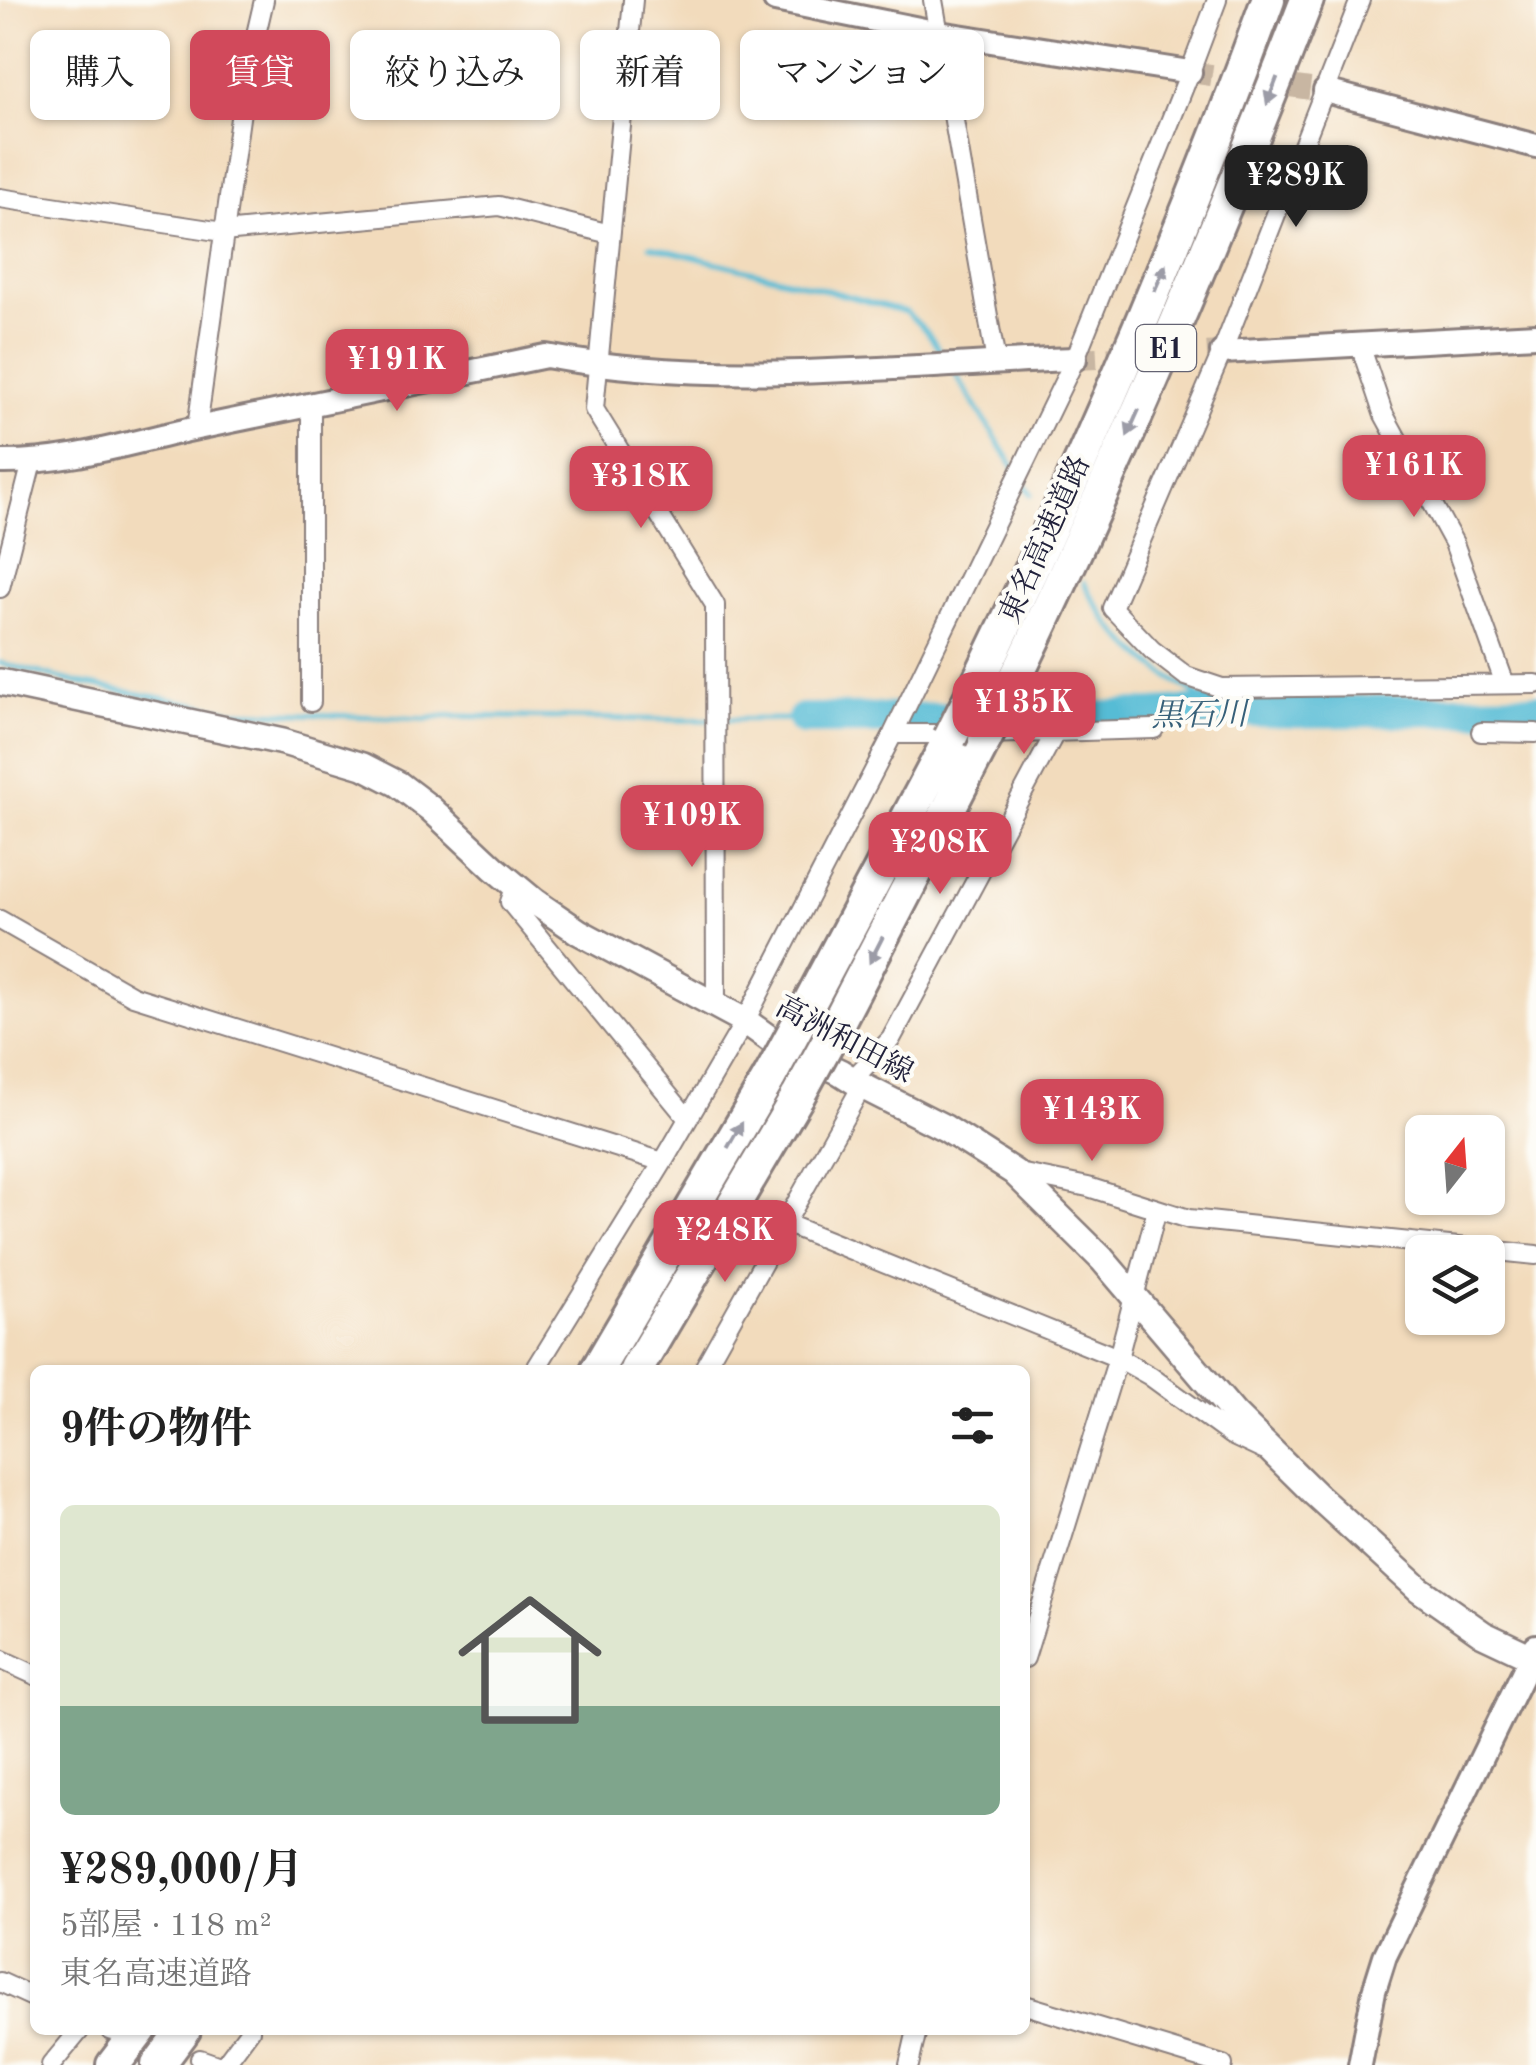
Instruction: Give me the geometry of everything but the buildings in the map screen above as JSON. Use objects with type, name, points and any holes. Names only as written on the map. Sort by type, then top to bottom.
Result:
[{"type":"highway","name":"東名高速道路","points":[[600,1365],[769,1078],[976,686],[1026,583],[1166,262],[1268,0]]},
{"type":"highway","name":"東名高速道路","points":[[639,1365],[798,1096],[1010,690],[1198,275],[1307,0]]},
{"type":"highway","points":[[113,2065],[136,2035]]},
{"type":"highway","points":[[158,2065],[206,2055]]},
{"type":"main road","name":"高洲和田線","points":[[0,682],[282,742],[362,766],[398,784],[432,808],[516,886],[579,932],[745,1021],[770,1040],[946,1128],[1014,1172],[1102,1258],[1235,1414],[1419,1589],[1482,1634],[1534,1654]]},
{"type":"street","points":[[196,428],[245,82],[264,0]]},
{"type":"street","points":[[632,0],[594,409],[715,604],[716,1006]]},
{"type":"street","points":[[775,0],[924,30]]},
{"type":"street","points":[[933,0],[938,30]]},
{"type":"street","points":[[539,1365],[745,1021],[894,732],[1074,359],[1217,0]]},
{"type":"street","points":[[1360,0],[1222,352],[1112,608],[1152,650],[1186,676],[1222,688],[1536,684]]},
{"type":"street","points":[[984,40],[1190,72]]},
{"type":"street","points":[[1325,92],[1536,146]]},
{"type":"street","points":[[954,120],[996,362]]},
{"type":"street","points":[[0,198],[223,232],[499,206],[610,234]]},
{"type":"street","points":[[1222,352],[1536,335]]},
{"type":"street","points":[[1360,344],[1383,413],[1454,543],[1506,684]]},
{"type":"street","points":[[0,462],[64,459],[546,356],[597,366],[740,373],[1074,359]]},
{"type":"street","points":[[310,702],[311,405]]},
{"type":"street","points":[[0,588],[32,462]]},
{"type":"street","points":[[894,732],[1154,729]]},
{"type":"street","points":[[1481,732],[1536,734]]},
{"type":"street","points":[[706,1365],[786,1224],[857,1083],[891,1039],[1056,733]]},
{"type":"street","points":[[516,886],[510,902],[688,1118]]},
{"type":"street","points":[[0,920],[133,996],[663,1162]]},
{"type":"street","points":[[1014,1172],[1088,1188],[1190,1218],[1536,1255]]},
{"type":"street","points":[[1030,1642],[1118,1358],[1156,1208]]},
{"type":"street","points":[[786,1224],[1118,1358],[1150,1376],[1231,1435],[1276,1456]]},
{"type":"street","points":[[1360,2065],[1385,1956],[1534,1654]]},
{"type":"street","points":[[0,1659],[30,1673]]},
{"type":"street","points":[[0,1982],[30,1996]]},
{"type":"street","points":[[1030,2007],[1222,2065]]},
{"type":"street","points":[[51,2065],[76,2035]]},
{"type":"street","points":[[206,2055],[241,2035]]},
{"type":"street","points":[[910,2065],[916,2035]]},
{"type":"waterway","points":[[650,246],[906,312],[927,332],[946,359]]},
{"type":"waterway","points":[[955,373],[1015,469]]},
{"type":"waterway","points":[[1021,479],[1031,494]]},
{"type":"waterway","points":[[1084,583],[1109,623],[1134,649],[1176,682],[1222,710]]},
{"type":"waterway","points":[[0,663],[79,683],[232,711],[426,719],[803,719]]},
{"type":"waterway","name":"黒石川","points":[[803,719],[1085,718],[1222,710],[1536,709]]},
{"type":"tunnel","points":[[1190,72],[1325,91]]},
{"type":"tunnel","points":[[1075,359],[1222,352]]}]
